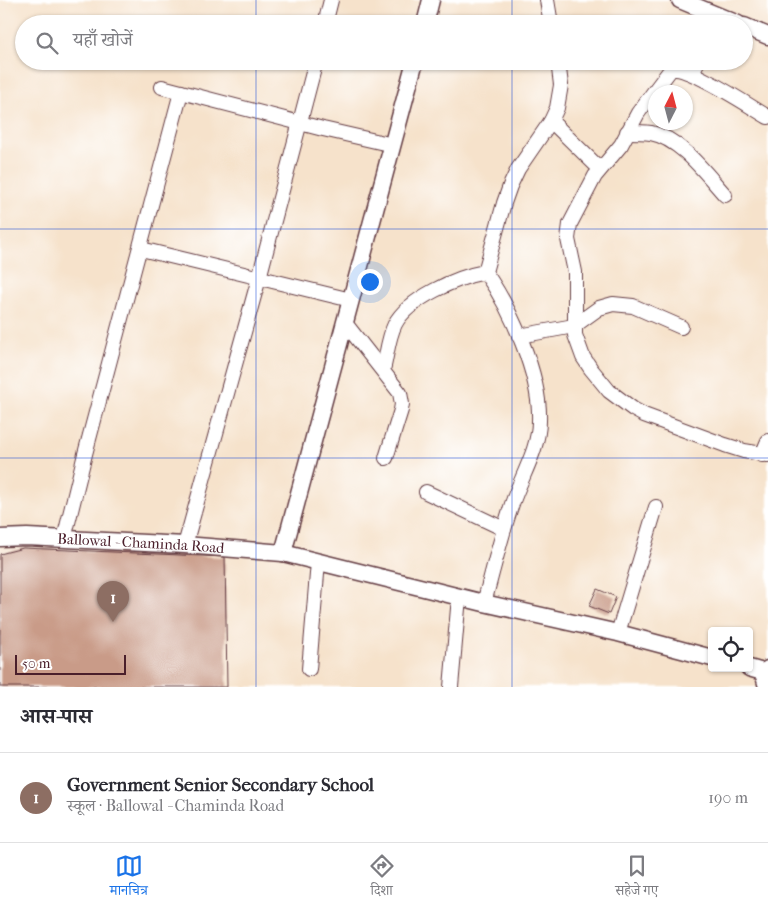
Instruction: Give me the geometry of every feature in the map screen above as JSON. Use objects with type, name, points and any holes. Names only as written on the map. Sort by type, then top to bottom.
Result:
[{"type":"street","points":[[327,15],[331,0]]},
{"type":"street","points":[[427,15],[431,0]]},
{"type":"street","points":[[547,0],[550,15]]},
{"type":"street","points":[[680,0],[716,13]]},
{"type":"street","points":[[753,30],[768,36]]},
{"type":"street","points":[[185,545],[259,278],[314,70]]},
{"type":"street","points":[[282,553],[413,70]]},
{"type":"street","points":[[485,272],[510,186],[518,169],[551,121],[557,108],[561,85],[559,70]]},
{"type":"street","points":[[669,70],[638,113],[620,145],[600,169],[570,224],[568,235],[575,272],[575,336],[591,369],[609,391],[644,415],[744,451],[765,455],[768,441]]},
{"type":"street","points":[[699,70],[768,117]]},
{"type":"street","points":[[162,87],[393,145]]},
{"type":"street","points":[[64,539],[181,92]]},
{"type":"street","points":[[551,121],[600,169]]},
{"type":"street","points":[[628,132],[652,133],[667,139],[681,149],[725,195]]},
{"type":"street","points":[[141,249],[351,300]]},
{"type":"street","points":[[484,603],[504,528],[538,434],[540,422],[535,387],[519,336],[495,286],[485,272]]},
{"type":"street","points":[[383,370],[395,325],[407,309],[424,297],[466,276],[485,272]]},
{"type":"street","points":[[519,336],[574,326],[599,308],[613,304],[633,306],[681,327]]},
{"type":"street","points":[[345,322],[400,393],[402,404],[386,458]]},
{"type":"street","points":[[426,492],[504,528]]},
{"type":"street","points":[[618,633],[656,507]]},
{"type":"street","name":"Ballowal - Chaminda Road","points":[[0,538],[185,545],[282,553],[458,597],[618,633],[708,657]]},
{"type":"street","points":[[309,669],[318,562]]},
{"type":"street","points":[[451,687],[458,597]]},
{"type":"building","points":[[23,548],[225,557],[227,687],[0,687],[0,554]]},
{"type":"building","points":[[597,589],[616,597],[609,614],[589,606]]},
{"type":"place","name":"Government Senior Secondary School","points":[[113,622]]}]
